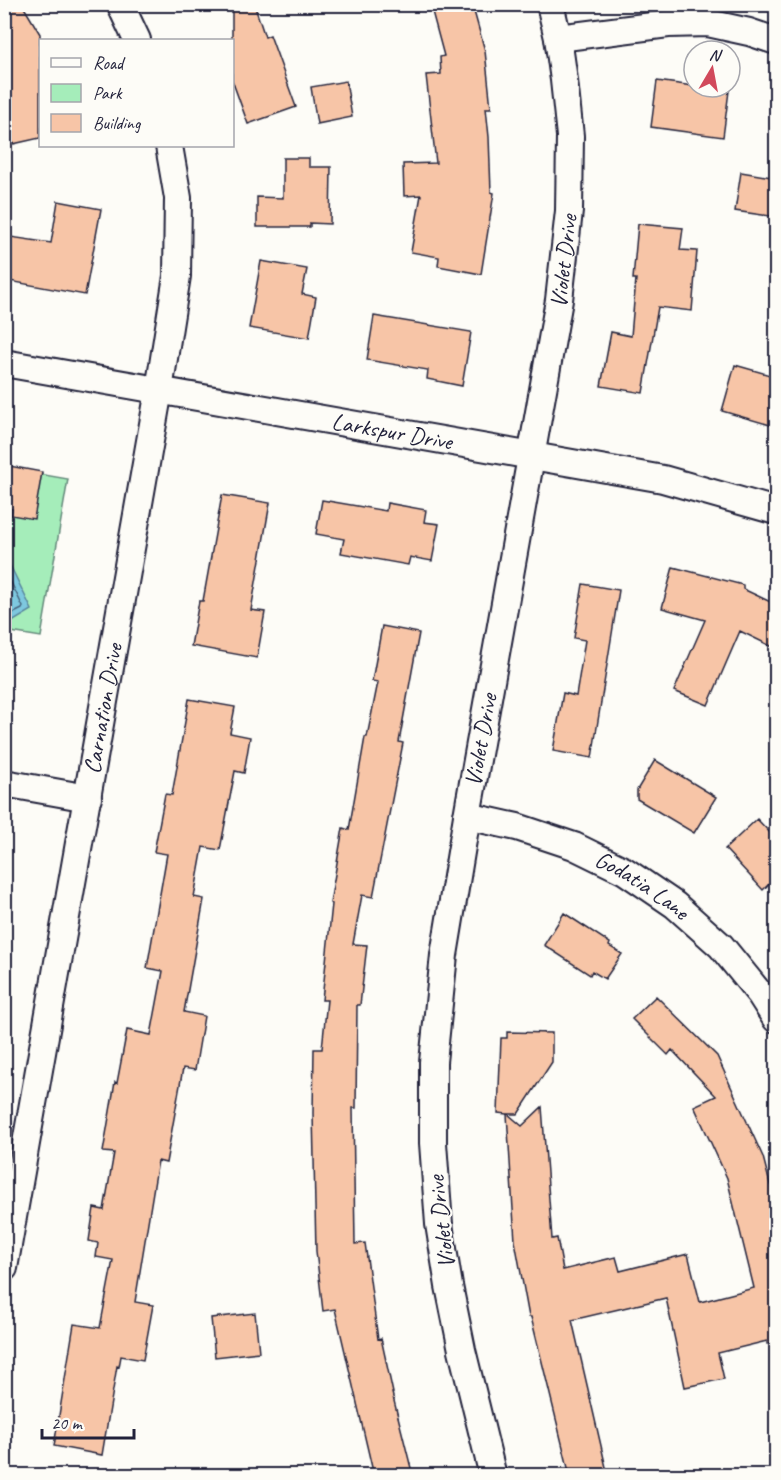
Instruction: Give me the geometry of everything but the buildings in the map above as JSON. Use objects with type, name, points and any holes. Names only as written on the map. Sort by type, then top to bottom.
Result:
[{"type":"street","points":[[120,4],[137,39]]},
{"type":"street","name":"Violet Drive","points":[[493,1476],[462,1350],[439,1224],[433,1143],[432,1062],[444,956],[559,300],[569,211],[570,136],[558,38],[550,4]]},
{"type":"street","points":[[558,38],[668,24],[708,23],[777,41]]},
{"type":"street","name":"Carnation Drive","points":[[4,1268],[12,1184],[88,798],[177,276],[178,198],[170,147]]},
{"type":"street","name":"Larkspur Drive","points":[[4,363],[663,479],[777,511]]},
{"type":"street","points":[[4,783],[88,798]]},
{"type":"street","name":"Godatia Lane","points":[[467,816],[517,826],[574,846],[625,871],[675,905],[721,946],[777,1019]]},
{"type":"green space","points":[[4,468],[68,479],[41,637],[5,631]]},
{"type":"water","points":[[5,555],[32,610],[12,622],[5,614]]}]
